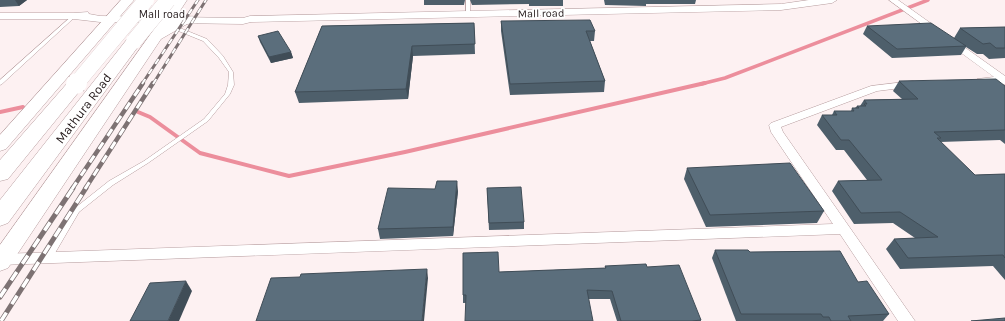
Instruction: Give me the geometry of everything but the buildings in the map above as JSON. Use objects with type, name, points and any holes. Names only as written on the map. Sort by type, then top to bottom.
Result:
[{"type":"highway","name":"Mathura Road","points":[[0,174],[146,0]]},
{"type":"highway","name":"Mathura Road","points":[[0,217],[170,15]]},
{"type":"main road","points":[[0,145],[88,44],[121,0]]},
{"type":"main road","points":[[110,16],[128,0]]},
{"type":"main road","points":[[1,261],[181,0]]},
{"type":"main road","points":[[190,0],[186,7],[198,17]]},
{"type":"main road","points":[[170,15],[184,21],[198,17]]},
{"type":"main road","points":[[88,44],[113,32],[129,30],[148,33],[151,37],[150,44]]},
{"type":"street","name":"Mall road","points":[[198,17],[242,21],[250,19],[781,7],[832,0]]},
{"type":"street","points":[[893,0],[1004,80]]},
{"type":"street","name":"Mall road","points":[[0,16],[170,15]]},
{"type":"street","points":[[972,81],[1004,80]]},
{"type":"street","points":[[907,321],[777,132],[775,125],[875,88],[925,83]]},
{"type":"street","points":[[1,261],[48,258],[844,229]]},
{"type":"lane","points":[[468,0],[468,15]]},
{"type":"lane","points":[[48,258],[77,210],[111,183],[146,162],[206,120],[227,94],[231,85],[231,72],[221,57],[205,40],[170,15]]},
{"type":"lane","points":[[0,83],[74,16]]},
{"type":"waterway","points":[[705,83],[725,78],[928,0]]},
{"type":"waterway","points":[[138,112],[150,117],[200,153],[289,176],[405,152],[705,83]]},
{"type":"waterway","points":[[701,84],[705,83]]},
{"type":"waterway","points":[[0,112],[23,107]]},
{"type":"railway","points":[[142,84],[198,0]]},
{"type":"railway","points":[[153,84],[206,0]]},
{"type":"railway","points":[[72,189],[143,83]]},
{"type":"railway","points":[[85,189],[153,83]]},
{"type":"railway","points":[[0,297],[73,188]]},
{"type":"railway","points":[[1,321],[86,188]]}]
